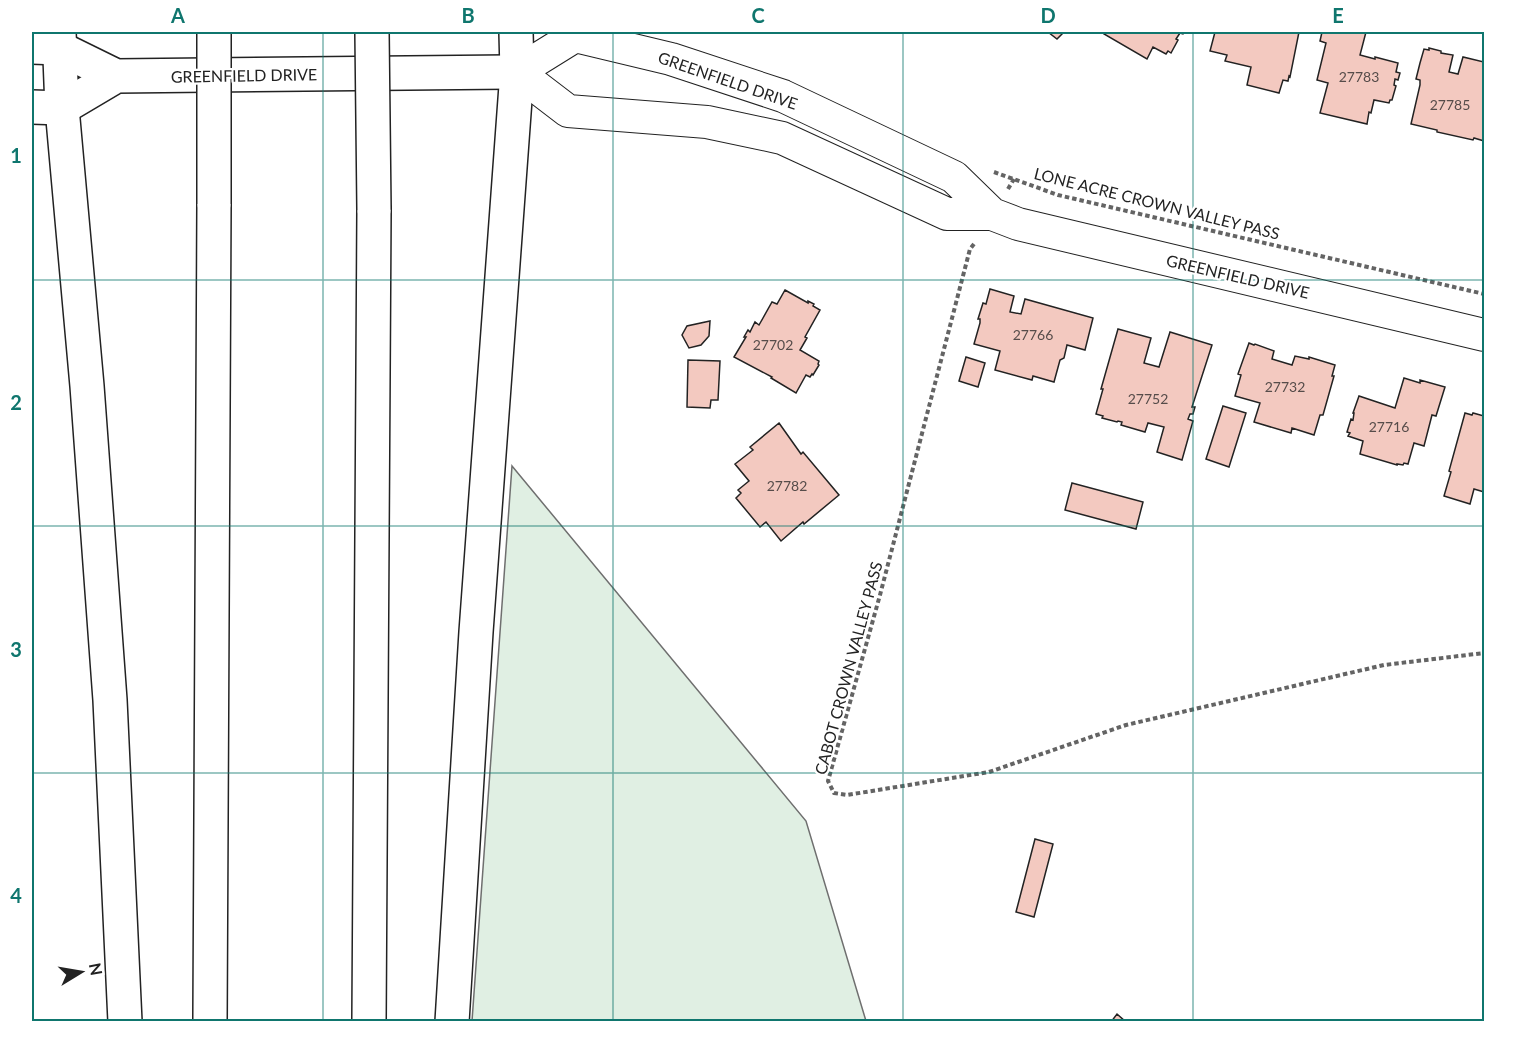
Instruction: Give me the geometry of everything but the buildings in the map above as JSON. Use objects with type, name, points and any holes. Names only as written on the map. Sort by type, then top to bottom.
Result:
[{"type":"main road","points":[[210,1022],[214,32]]},
{"type":"main road","points":[[369,1022],[374,210],[372,32]]},
{"type":"main road","points":[[452,1022],[476,632],[517,72],[516,32]]},
{"type":"main road","points":[[50,42],[47,107],[87,386],[111,700],[125,1022]]},
{"type":"main road","name":"GREENFIELD DRIVE","points":[[50,42],[116,76],[517,72]]},
{"type":"main road","points":[[47,107],[116,76]]},
{"type":"street","name":"GREENFIELD DRIVE","points":[[992,214],[954,177],[783,96],[671,59],[575,36],[517,72],[568,111],[707,122],[782,138],[947,214],[992,214],[1018,224],[1485,334]]},
{"type":"street","points":[[727,125],[733,80]]},
{"type":"path","name":"LONE ACRE CROWN VALLEY PASS","points":[[993,172],[1059,195],[1485,294]]},
{"type":"path","name":"CABOT CROWN VALLEY PASS","points":[[970,249],[880,595],[828,781],[834,793],[847,795],[989,772],[1126,724],[1384,665],[1485,653]]},
{"type":"green space","points":[[512,466],[806,821],[866,1021],[472,1021]]}]
